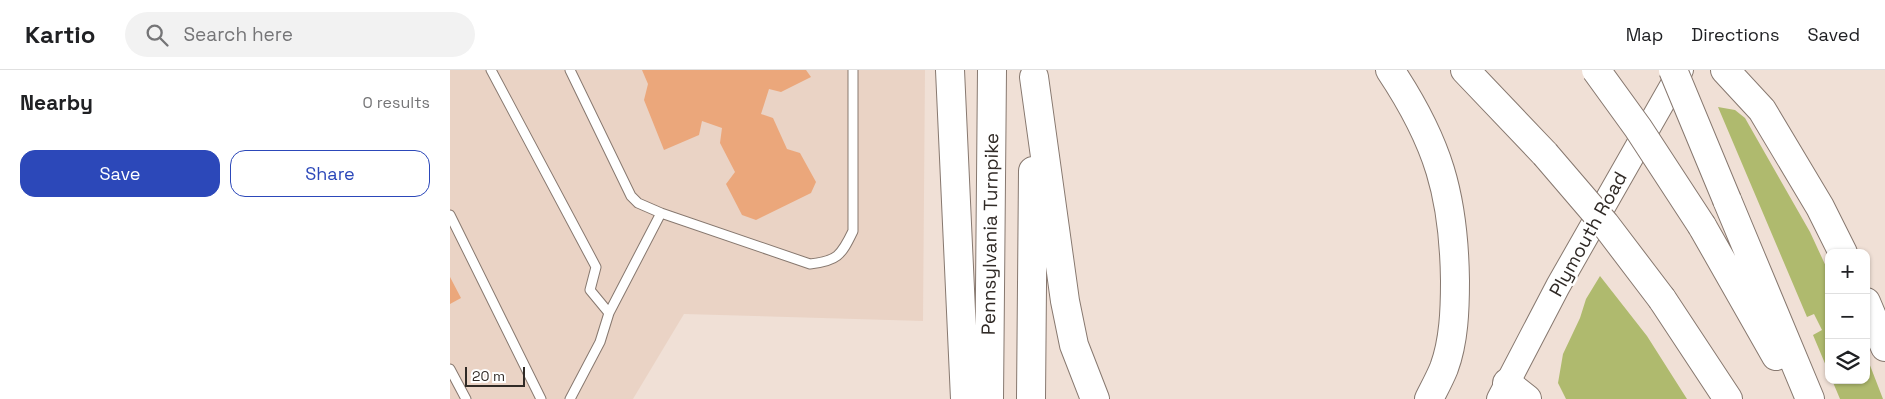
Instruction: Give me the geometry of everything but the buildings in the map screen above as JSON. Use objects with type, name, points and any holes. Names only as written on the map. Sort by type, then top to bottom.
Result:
[{"type":"highway","points":[[950,70],[965,399]]},
{"type":"highway","name":"Pennsylvania Turnpike","points":[[988,399],[992,70]]},
{"type":"highway","points":[[1390,70],[1410,102],[1437,158],[1448,198],[1452,224],[1455,295],[1453,323],[1444,367],[1429,399]]},
{"type":"highway","points":[[1465,70],[1545,154],[1605,224],[1662,299],[1728,399]]},
{"type":"highway","points":[[1596,70],[1638,128],[1702,226],[1801,399]]},
{"type":"highway","points":[[1674,70],[1726,200],[1810,399]]},
{"type":"highway","points":[[1725,70],[1762,110],[1820,207],[1841,249]]},
{"type":"highway","points":[[1031,399],[1034,73]]},
{"type":"highway","points":[[1034,73],[1068,318],[1074,345],[1095,399]]},
{"type":"highway","points":[[1870,312],[1885,348]]},
{"type":"main road","name":"Plymouth Road","points":[[1511,394],[1558,286],[1681,70]]},
{"type":"lane","points":[[491,70],[596,266],[590,290],[609,313]]},
{"type":"lane","points":[[570,70],[631,196],[638,203],[661,213],[810,264],[830,262],[844,249],[852,231],[853,70]]},
{"type":"lane","points":[[570,399],[600,342],[609,313],[661,213]]},
{"type":"lane","points":[[450,216],[541,399]]},
{"type":"lane","points":[[450,369],[466,399]]},
{"type":"shaded area","points":[[450,70],[925,70],[923,321],[684,314],[633,399],[450,399]]},
{"type":"green space","points":[[1718,107],[1735,110],[1745,118],[1810,232],[1825,264],[1825,364],[1813,335],[1822,330],[1814,314],[1807,317]]},
{"type":"green space","points":[[1600,276],[1647,336],[1687,399],[1566,399],[1558,383],[1563,354],[1580,318],[1586,299]]},
{"type":"green space","points":[[1870,365],[1883,399],[1840,399],[1834,384],[1870,384]]}]
